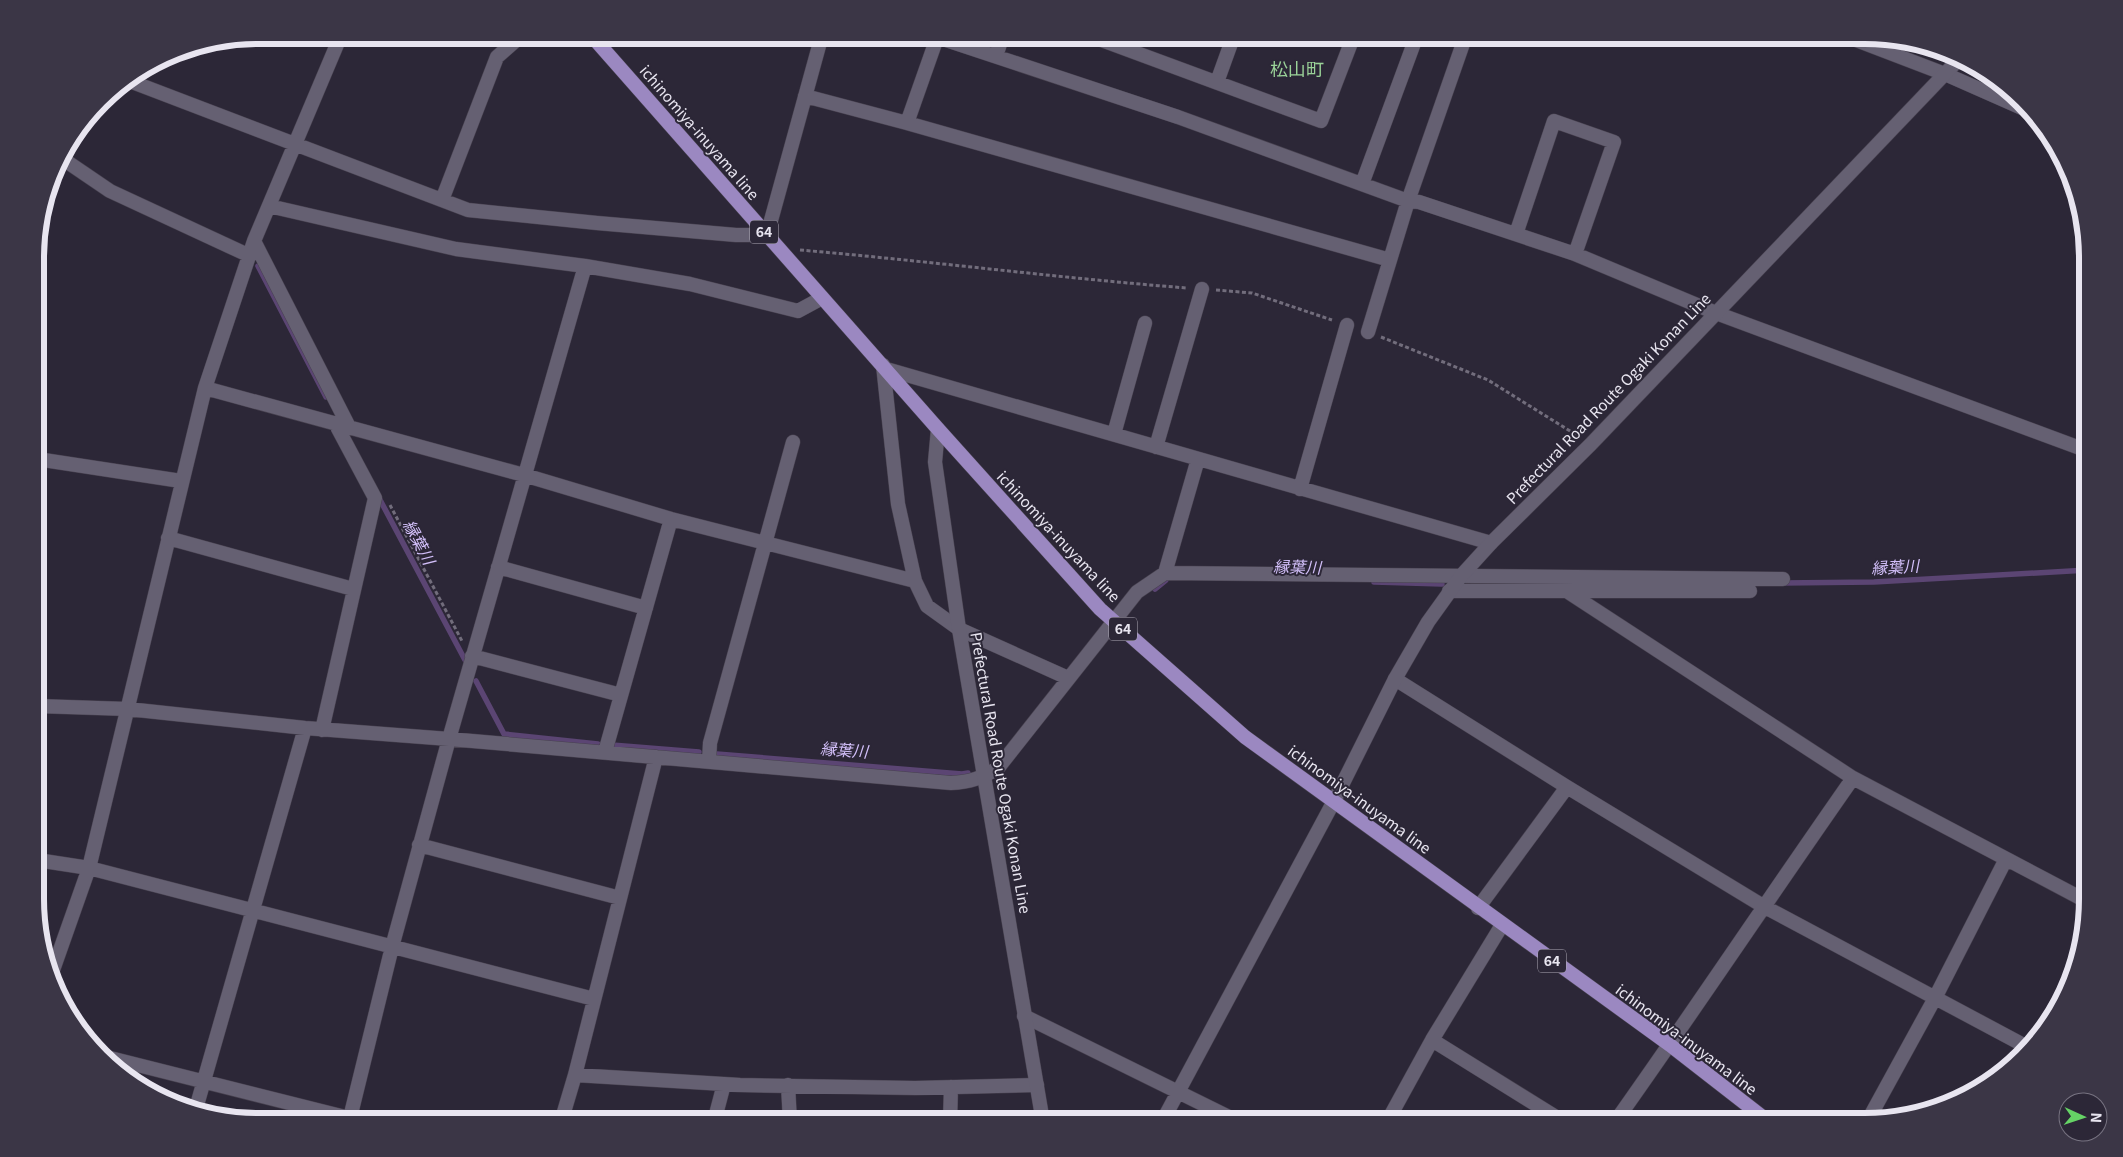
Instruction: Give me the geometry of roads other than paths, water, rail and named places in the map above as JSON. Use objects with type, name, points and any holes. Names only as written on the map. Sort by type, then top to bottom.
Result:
[{"type":"main road","name":"ichinomiya-inuyama line","points":[[599,44],[938,429],[1100,609],[1245,737],[1670,1046],[1757,1113]]},
{"type":"street","points":[[54,966],[90,868],[181,481],[205,388],[248,255],[337,44]]},
{"type":"street","points":[[442,200],[497,57],[512,44]]},
{"type":"street","points":[[135,83],[295,146],[468,210],[597,223],[745,235],[767,235],[820,44]]},
{"type":"street","points":[[907,122],[935,44]]},
{"type":"street","points":[[961,44],[1178,117],[1408,201],[1419,202],[1575,254],[1716,313],[2079,448]]},
{"type":"street","points":[[996,56],[1000,44]]},
{"type":"street","points":[[1123,44],[1321,121],[1351,44]]},
{"type":"street","points":[[1217,82],[1231,44]]},
{"type":"street","points":[[1362,184],[1414,44]]},
{"type":"street","points":[[1368,332],[1408,201],[1463,44]]},
{"type":"street","points":[[1867,44],[1945,74],[2016,106]]},
{"type":"street","name":"Prefectural Road Route Ogaki Konan Line","points":[[1167,1113],[1334,801],[1394,679],[1449,591],[1490,543],[1591,444],[1955,64]]},
{"type":"street","points":[[806,96],[907,122],[1390,260]]},
{"type":"street","points":[[1516,234],[1554,121],[1614,142],[1575,254]]},
{"type":"street","points":[[67,162],[110,191],[248,255]]},
{"type":"street","points":[[270,206],[456,249],[585,266],[690,284],[798,311],[822,298]]},
{"type":"street","points":[[254,242],[342,424],[374,498],[352,589],[322,730]]},
{"type":"street","points":[[351,1113],[419,846],[585,266]]},
{"type":"street","points":[[1156,447],[1202,289]]},
{"type":"street","points":[[1114,434],[1144,323]]},
{"type":"street","points":[[1300,489],[1347,325]]},
{"type":"street","points":[[1068,678],[959,629],[927,606],[915,581],[898,504],[884,367],[1490,543]]},
{"type":"street","points":[[205,388],[524,475],[671,519],[915,581]]},
{"type":"street","name":"Prefectural Road Route Ogaki Konan Line","points":[[938,429],[935,462],[959,629],[1042,1113]]},
{"type":"street","points":[[709,762],[710,743],[793,442]]},
{"type":"street","points":[[1165,573],[1198,459]]},
{"type":"street","points":[[44,460],[181,481]]},
{"type":"street","points":[[605,752],[671,519]]},
{"type":"street","points":[[168,538],[352,589]]},
{"type":"street","points":[[498,566],[646,608]]},
{"type":"street","points":[[44,706],[128,709],[322,730],[605,752],[951,783],[970,782],[984,777],[998,768],[1137,592],[1165,573],[1641,578],[1750,591]]},
{"type":"street","points":[[1572,592],[1575,577]]},
{"type":"street","points":[[1634,592],[1641,578]]},
{"type":"street","points":[[1449,591],[1634,592],[1689,585],[1783,579]]},
{"type":"street","points":[[1572,592],[1853,778],[2079,897]]},
{"type":"street","points":[[472,658],[621,695]]},
{"type":"street","points":[[1394,679],[1763,906],[2022,1044]]},
{"type":"street","points":[[197,1105],[304,728]]},
{"type":"street","points":[[563,1113],[575,1075],[656,757]]},
{"type":"street","points":[[1622,1113],[1670,1046],[1763,906],[1853,778]]},
{"type":"street","points":[[1478,908],[1567,787]]},
{"type":"street","points":[[419,846],[620,898]]},
{"type":"street","points":[[1872,1113],[1935,998],[2006,859]]},
{"type":"street","points":[[44,861],[90,868],[594,999]]},
{"type":"street","points":[[1392,1113],[1432,1040],[1502,925]]},
{"type":"street","points":[[1024,1016],[1221,1113]]},
{"type":"street","points":[[1432,1040],[1550,1113]]},
{"type":"street","points":[[116,1060],[323,1113]]},
{"type":"street","points":[[575,1075],[788,1086],[952,1087],[1037,1085]]},
{"type":"street","points":[[716,1113],[724,1084]]},
{"type":"street","points":[[788,1086],[790,1113]]},
{"type":"street","points":[[951,1113],[952,1087]]},
{"type":"waterway","name":"縁葉川","points":[[258,266],[326,397]]},
{"type":"waterway","name":"縁葉川","points":[[378,496],[465,660]]},
{"type":"waterway","name":"縁葉川","points":[[1782,583],[1874,582],[2079,571]]},
{"type":"waterway","name":"縁葉川","points":[[1155,589],[1166,580]]},
{"type":"waterway","name":"縁葉川","points":[[1374,582],[1442,584]]},
{"type":"waterway","name":"縁葉川","points":[[476,681],[504,734],[598,744]]},
{"type":"waterway","name":"縁葉川","points":[[612,745],[699,752]]},
{"type":"waterway","name":"縁葉川","points":[[717,754],[968,773]]},
{"type":"district","name":"松山町","points":[[1297,70]]}]
